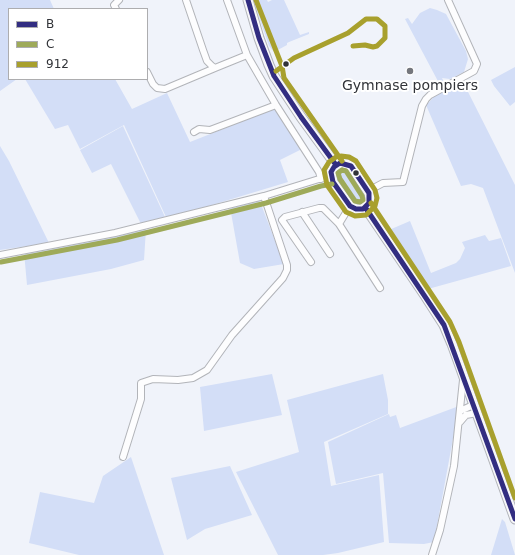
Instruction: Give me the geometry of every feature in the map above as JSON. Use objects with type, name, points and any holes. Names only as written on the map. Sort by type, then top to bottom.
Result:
[{"type":"main road","points":[[249,4],[276,69],[336,165]]},
{"type":"main road","points":[[342,163],[351,166],[368,191],[369,201],[365,207],[356,209],[350,206],[331,177],[331,172],[336,165],[342,163]]},
{"type":"main road","points":[[365,207],[444,325],[515,520]]},
{"type":"street","points":[[115,7],[119,0]]},
{"type":"street","points":[[186,0],[207,60],[215,68]]},
{"type":"street","points":[[227,0],[248,55],[276,105],[319,172],[321,179]]},
{"type":"street","points":[[368,191],[383,183],[403,182],[422,106],[426,99],[430,95],[474,71],[478,64],[448,0]]},
{"type":"street","points":[[148,74],[153,84],[157,88],[165,89],[248,55]]},
{"type":"street","points":[[194,132],[199,129],[210,130],[276,105]]},
{"type":"street","points":[[0,255],[114,233],[264,196],[331,177]]},
{"type":"street","points":[[123,457],[141,399],[142,383],[153,379],[178,380],[193,378],[207,370],[232,335],[283,278],[287,270],[287,265],[264,196]]},
{"type":"street","points":[[338,224],[350,206]]},
{"type":"street","points":[[312,262],[282,220],[285,217],[302,212],[323,208],[338,224],[380,288]]},
{"type":"street","points":[[302,212],[330,254]]},
{"type":"street","points":[[432,555],[448,497],[454,466],[463,374]]},
{"type":"street","points":[[459,423],[464,417],[476,410],[471,406],[460,411]]},
{"type":"shaded area","points":[[0,0],[50,0],[54,8],[8,8],[8,80],[16,80],[0,91]]},
{"type":"shaded area","points":[[253,0],[267,0],[268,2],[272,0],[284,0],[300,35],[309,32],[309,34],[287,43],[287,45],[274,52],[269,46]]},
{"type":"shaded area","points":[[430,8],[446,14],[466,51],[468,59],[464,72],[450,79],[442,78],[444,82],[440,85],[405,19],[408,18],[412,24],[420,13]]},
{"type":"shaded area","points":[[515,67],[515,102],[510,106],[491,80]]},
{"type":"shaded area","points":[[26,80],[116,80],[132,109],[167,93],[190,142],[276,108],[302,149],[280,160],[288,182],[166,217],[124,125],[80,149],[68,125],[55,129]]},
{"type":"shaded area","points":[[462,80],[515,185],[515,273],[483,188],[471,184],[461,186],[426,105],[434,95]]},
{"type":"shaded area","points":[[123,126],[165,217],[141,224],[111,164],[92,173],[80,150]]},
{"type":"shaded area","points":[[0,146],[9,161],[49,243],[0,250]]},
{"type":"shaded area","points":[[339,167],[341,169],[345,167],[347,169],[365,194],[365,200],[361,205],[354,204],[347,196],[348,193],[343,186],[340,185],[335,179],[335,173]]},
{"type":"shaded area","points":[[259,199],[284,264],[254,269],[240,263],[230,207]]},
{"type":"shaded area","points":[[410,221],[431,273],[456,263],[460,259],[465,248],[462,242],[485,235],[489,241],[501,238],[511,266],[428,289],[389,230]]},
{"type":"shaded area","points":[[146,229],[144,260],[111,269],[27,285],[24,252]]},
{"type":"shaded area","points":[[272,374],[282,415],[204,431],[200,387]]},
{"type":"shaded area","points":[[383,374],[388,400],[388,414],[324,442],[331,486],[379,475],[384,542],[323,555],[278,555],[236,472],[299,452],[287,400]]},
{"type":"shaded area","points":[[459,406],[434,542],[424,544],[389,543],[383,473],[336,484],[328,442],[389,414],[390,417],[396,415],[400,428]]},
{"type":"shaded area","points":[[131,457],[164,555],[79,555],[29,543],[40,492],[94,503],[103,476]]},
{"type":"shaded area","points":[[230,466],[252,515],[205,529],[187,540],[171,478]]},
{"type":"shaded area","points":[[502,519],[505,522],[515,555],[491,555]]},
{"type":"transit line","name":"B","points":[[248,0],[259,38],[274,76],[301,117],[336,165]]},
{"type":"transit line","name":"912","points":[[256,0],[282,66],[284,78],[342,161]]},
{"type":"transit line","name":"912","points":[[276,71],[294,58],[348,33],[366,19],[377,19],[385,26],[385,38],[377,46],[353,46]]},
{"type":"transit line","name":"912","points":[[336,157],[329,162],[324,170],[327,185],[346,212],[355,216],[366,215],[375,206],[377,198],[375,190],[356,161],[349,157],[341,156]]},
{"type":"transit line","name":"B","points":[[340,163],[351,166],[369,193],[369,203],[363,209],[356,209],[350,206],[333,182],[331,172],[334,167],[340,163]]},
{"type":"transit line","name":"C","points":[[342,170],[346,171],[362,196],[363,200],[360,202],[355,201],[340,179],[338,173],[342,170]]},
{"type":"transit line","name":"C","points":[[1,262],[117,240],[266,203],[332,184]]},
{"type":"transit line","name":"912","points":[[371,203],[450,322],[459,342],[515,498]]},
{"type":"transit line","name":"B","points":[[365,207],[444,325],[515,519]]},
{"type":"place","name":"Gymnase pompiers","points":[[410,71]]}]
